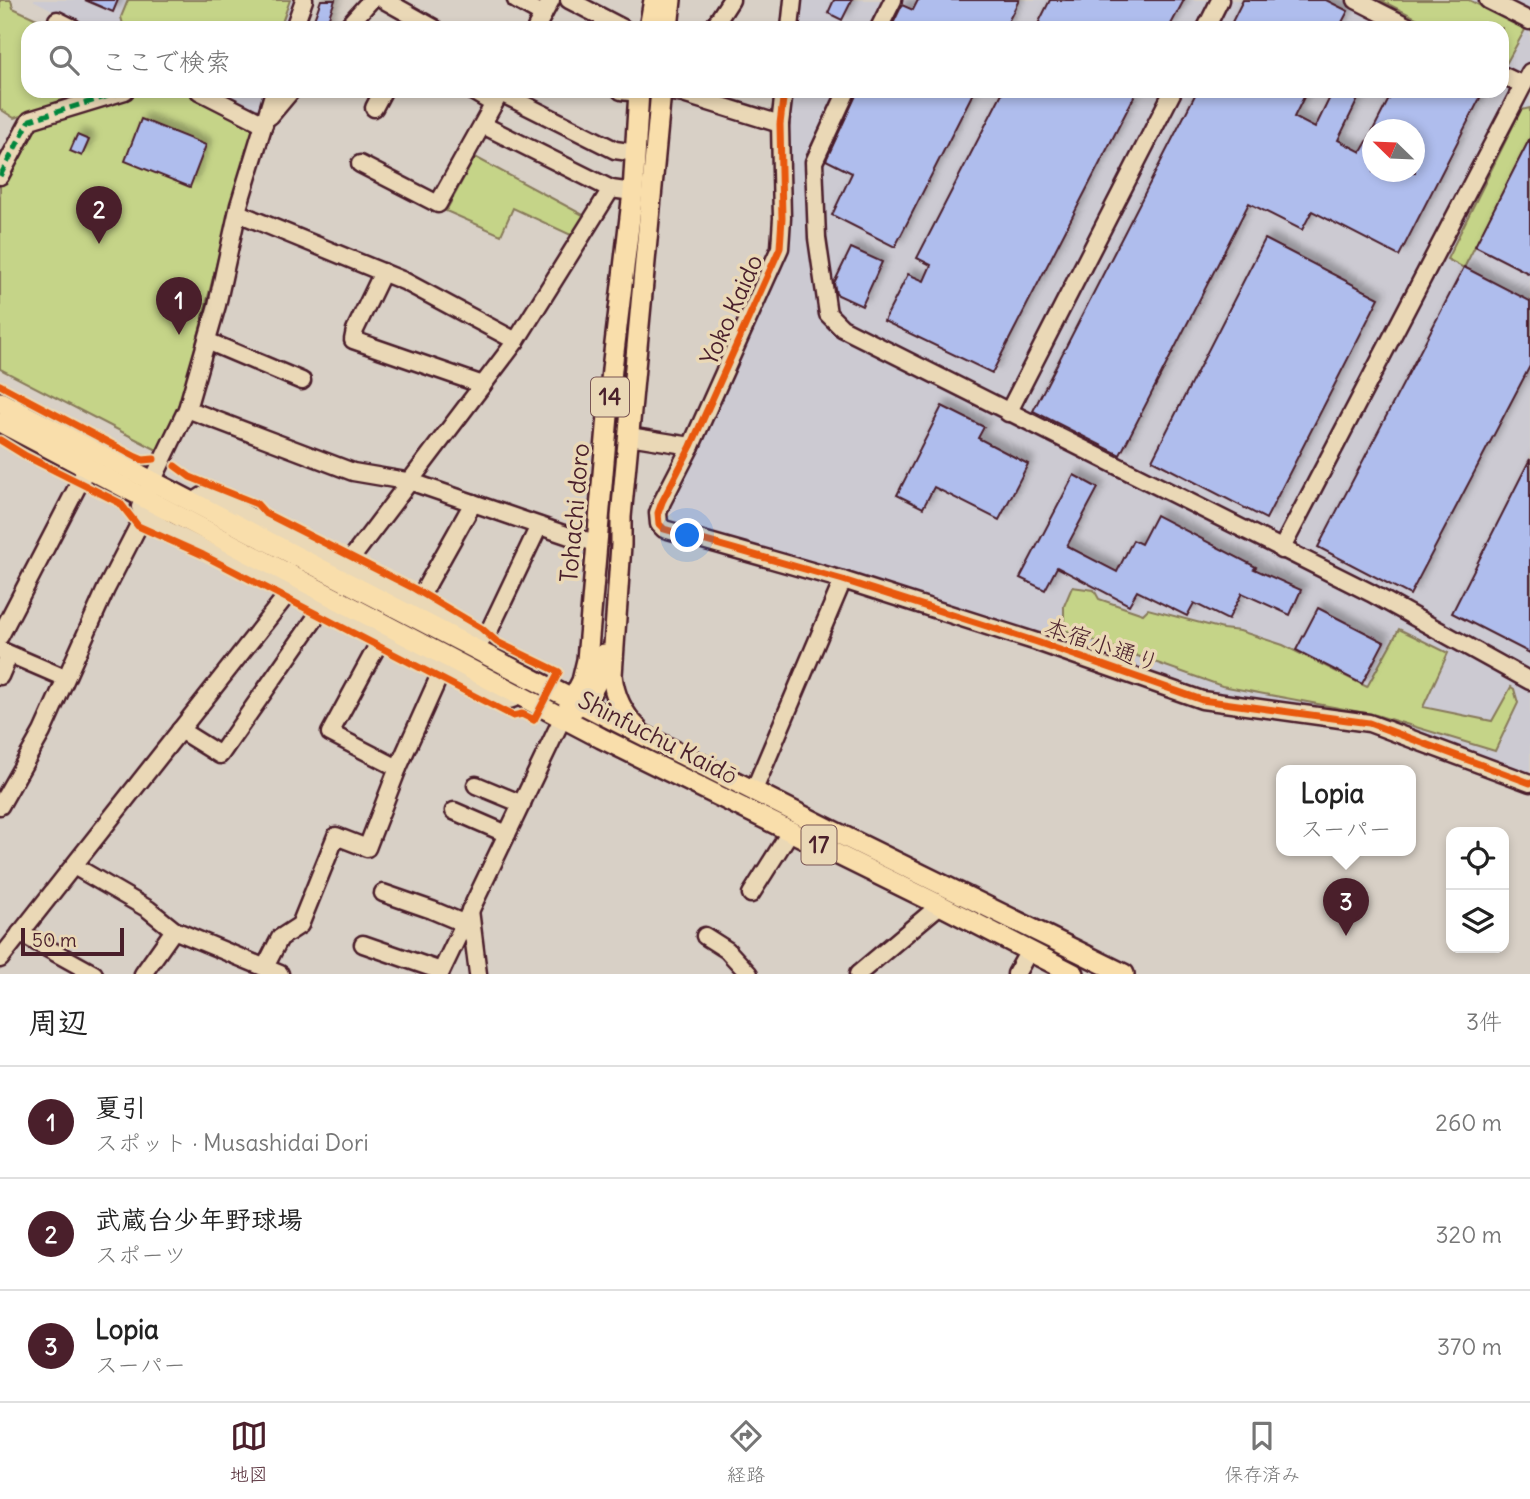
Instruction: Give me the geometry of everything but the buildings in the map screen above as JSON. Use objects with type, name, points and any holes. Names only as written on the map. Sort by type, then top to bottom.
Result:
[{"type":"main road","points":[[646,0],[646,21]]},
{"type":"main road","points":[[648,21],[654,0]]},
{"type":"main road","points":[[669,21],[671,0]]},
{"type":"main road","name":"Tohachi doro","points":[[577,702],[586,668],[612,369],[633,192],[636,153],[633,98]]},
{"type":"main road","name":"Tohachi doro","points":[[642,734],[624,713],[613,682],[621,517],[662,98]]},
{"type":"main road","name":"17","points":[[0,402],[147,498]]},
{"type":"main road","name":"Shinfuchu Kaidō","points":[[0,422],[563,718],[1074,974]]},
{"type":"main road","name":"Shinfuchu Kaidō","points":[[147,498],[193,502],[480,646],[577,702],[1118,973]]},
{"type":"main road","name":"Tohachi doro","points":[[563,718],[594,688],[603,661],[612,545],[621,517]]},
{"type":"main road","points":[[998,913],[1073,961],[1069,966],[1055,964]]},
{"type":"street","points":[[296,21],[304,0]]},
{"type":"street","points":[[352,21],[371,0]]},
{"type":"street","points":[[384,0],[422,21]]},
{"type":"street","points":[[516,0],[538,21]]},
{"type":"street","points":[[540,21],[551,0]]},
{"type":"street","points":[[569,0],[610,21]]},
{"type":"street","points":[[718,21],[731,0]]},
{"type":"street","points":[[791,21],[793,0]]},
{"type":"street","points":[[882,21],[893,0]]},
{"type":"street","points":[[1210,21],[1220,0]]},
{"type":"street","points":[[1356,0],[1397,21]]},
{"type":"street","points":[[1488,0],[1530,21]]},
{"type":"street","points":[[1281,550],[1526,79]]},
{"type":"street","points":[[0,176],[30,120],[102,98]]},
{"type":"street","points":[[214,98],[265,122]]},
{"type":"street","points":[[0,806],[42,732],[187,409],[207,341],[238,213],[272,98]]},
{"type":"street","points":[[265,122],[285,98]]},
{"type":"street","points":[[374,108],[379,98]]},
{"type":"street","points":[[360,164],[438,204],[498,98]]},
{"type":"street","points":[[503,98],[615,150],[636,153]]},
{"type":"street","points":[[697,98],[780,124]]},
{"type":"street","name":"Yoko Kaido","points":[[664,529],[659,524],[658,513],[780,248],[780,124],[783,98]]},
{"type":"street","points":[[844,98],[814,162],[817,238],[828,314],[842,328],[1371,593],[1530,681]]},
{"type":"street","points":[[1008,413],[1169,98]]},
{"type":"street","points":[[483,125],[611,189],[633,192]]},
{"type":"street","points":[[348,567],[516,341],[611,189]]},
{"type":"street","points":[[238,213],[383,272],[516,341]]},
{"type":"street","points":[[383,272],[355,330],[353,340],[483,385]]},
{"type":"street","points":[[207,341],[302,381]]},
{"type":"street","points":[[187,409],[353,472],[412,482],[578,539],[597,542]]},
{"type":"street","points":[[629,436],[691,446]]},
{"type":"street","points":[[0,636],[87,468]]},
{"type":"street","points":[[193,502],[204,495],[219,499],[473,632],[480,646]]},
{"type":"street","points":[[147,498],[288,590],[320,607],[505,702],[519,694]]},
{"type":"street","points":[[417,603],[473,503]]},
{"type":"street","points":[[480,646],[539,526]]},
{"type":"street","name":"本宿小通り","points":[[664,529],[843,580],[1037,642],[1202,699],[1369,723],[1530,783]]},
{"type":"street","points":[[754,790],[843,580]]},
{"type":"street","points":[[0,959],[288,590]]},
{"type":"street","points":[[180,730],[220,755],[314,620],[320,607]]},
{"type":"street","points":[[381,639],[330,733],[398,768]]},
{"type":"street","points":[[0,676],[5,652],[65,678]]},
{"type":"street","points":[[74,866],[148,909],[174,930],[273,971],[280,938],[300,925],[336,836],[367,848],[398,768],[442,670]]},
{"type":"street","points":[[363,943],[440,972],[563,718]]},
{"type":"street","points":[[476,785],[522,804]]},
{"type":"street","points":[[454,811],[507,834]]},
{"type":"street","points":[[751,894],[790,832]]},
{"type":"street","points":[[383,893],[432,909],[467,916]]},
{"type":"street","points":[[858,974],[940,905]]},
{"type":"street","points":[[467,916],[478,974]]},
{"type":"street","points":[[144,974],[174,930]]},
{"type":"street","points":[[20,933],[94,974]]},
{"type":"street","points":[[705,936],[727,950],[749,974]]},
{"type":"street","points":[[1017,974],[1029,951]]},
{"type":"shaded area","points":[[33,0],[296,0],[288,21],[74,21]]},
{"type":"shaded area","points":[[796,0],[1530,0],[1530,775],[1377,720],[1223,695],[947,604],[675,521],[666,505],[790,250],[786,127],[788,98],[1509,98],[1509,21],[794,21]]},
{"type":"shaded area","points":[[226,98],[262,98],[257,114]]},
{"type":"green space","points":[[0,0],[11,0],[13,8],[41,21],[21,21],[21,98],[80,98],[14,118],[0,109]]},
{"type":"green space","points":[[128,0],[290,0],[282,21],[122,21],[121,17]]},
{"type":"green space","points":[[1380,0],[1469,0],[1526,28],[1509,59],[1509,21],[1422,21]]},
{"type":"green space","points":[[125,98],[197,98],[255,127],[240,172],[182,399],[159,451],[0,369],[0,184],[30,126]]},
{"type":"green space","points":[[1530,108],[1530,138],[1464,268],[1447,259],[1521,110]]},
{"type":"green space","points":[[475,157],[585,216],[573,236],[513,208],[501,235],[446,211]]},
{"type":"green space","points":[[1072,587],[1094,590],[1099,599],[1143,614],[1148,609],[1240,631],[1283,645],[1367,687],[1399,629],[1448,653],[1423,707],[1492,721],[1511,687],[1518,703],[1495,751],[1376,715],[1222,686],[1064,630],[1064,606]]},
{"type":"marked path","points":[[0,176],[30,120],[102,98]]},
{"type":"cycle path","points":[[783,98],[780,124],[780,248],[691,446],[662,502],[658,513],[659,524],[664,529],[843,580],[1037,642],[1202,700],[1369,723],[1530,783]]},
{"type":"cycle path","points":[[0,385],[136,457],[143,460],[154,459]]},
{"type":"cycle path","points":[[0,440],[120,503],[138,526],[203,555],[513,716],[522,714],[534,720],[559,672],[497,642],[481,628],[415,589],[265,513],[257,504],[190,477],[175,466]]},
{"type":"place","name":"武蔵台少年野球場","points":[[99,244]]},
{"type":"place","name":"夏引","points":[[179,335]]},
{"type":"place","name":"Lopia","points":[[1346,936]]}]
